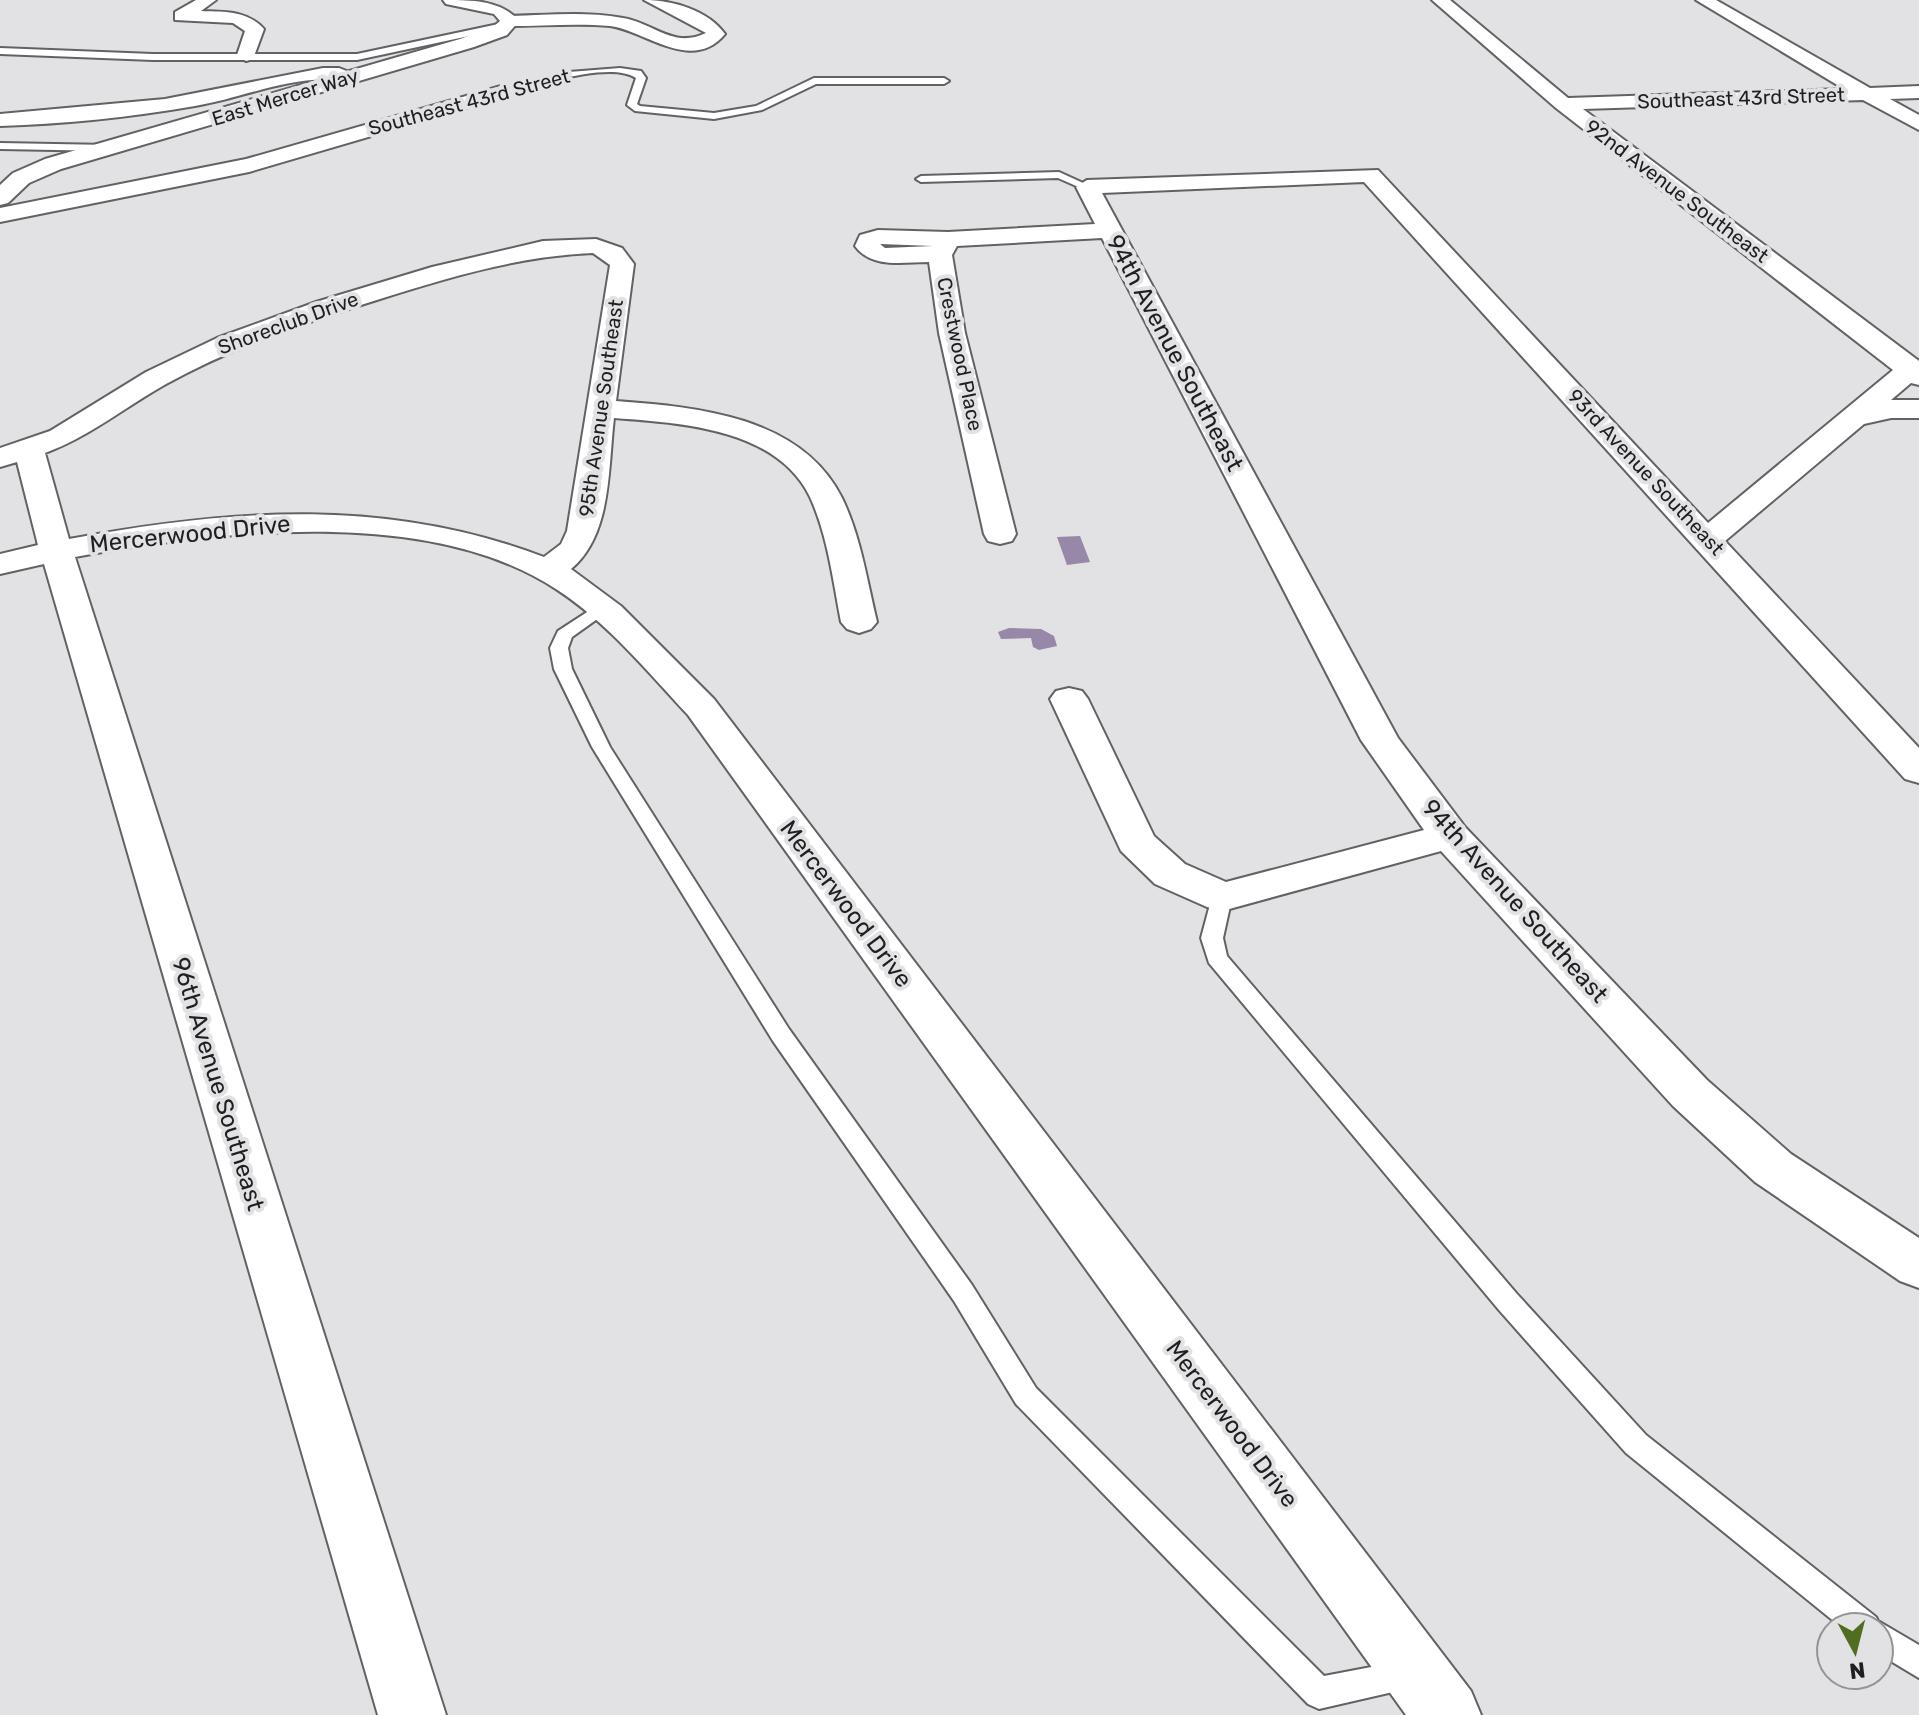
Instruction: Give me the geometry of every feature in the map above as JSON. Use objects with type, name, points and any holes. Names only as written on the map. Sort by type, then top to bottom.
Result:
[{"type":"street","points":[[208,0],[181,16],[237,18],[255,29],[246,55]]},
{"type":"street","points":[[452,0],[500,10],[509,23],[621,22],[642,28],[657,40],[673,44],[709,39],[716,34],[709,25],[652,0]]},
{"type":"street","name":"92nd Avenue Southeast","points":[[1440,0],[1563,104],[1916,372]]},
{"type":"street","points":[[1704,0],[1919,124]]},
{"type":"street","name":"East Mercer Way","points":[[0,198],[21,178],[38,169],[490,36],[509,23]]},
{"type":"street","points":[[0,120],[167,104],[331,74],[352,77]]},
{"type":"street","name":"Southeast 43rd Street","points":[[0,215],[249,165],[501,92]]},
{"type":"street","name":"Southeast 43rd Street","points":[[1563,104],[1919,92]]},
{"type":"street","name":"93rd Avenue Southeast","points":[[1087,187],[1370,175],[1919,771]]},
{"type":"street","name":"94th Avenue Southeast","points":[[1087,187],[1380,740],[1450,836],[1690,1093],[1773,1168],[1919,1266]]},
{"type":"street","name":"Crestwood Place","points":[[1000,534],[952,333],[944,247],[1110,230]]},
{"type":"street","name":"95th Avenue Southeast","points":[[549,570],[575,549],[583,531],[622,264],[613,253],[596,246]]},
{"type":"street","name":"Shoreclub Drive","points":[[15,454],[61,437],[156,378],[227,344],[298,316],[512,253],[596,246]]},
{"type":"street","points":[[1708,539],[1853,417],[1916,372]]},
{"type":"street","points":[[600,408],[684,415],[726,424],[763,440],[794,460],[816,482],[832,515],[859,622]]},
{"type":"street","points":[[1853,417],[1891,409],[1919,409]]},
{"type":"street","name":"96th Avenue Southeast","points":[[15,454],[56,550],[412,1715]]},
{"type":"street","name":"Mercerwood Drive","points":[[0,564],[56,550],[179,531],[266,522],[406,528],[478,545],[549,570],[601,608],[646,648],[701,707],[1447,1715]]},
{"type":"street","points":[[1069,699],[1136,842],[1170,874],[1222,897],[1450,836]]},
{"type":"lane","points":[[0,51],[153,57],[357,57],[509,23]]},
{"type":"lane","name":"Southeast 43rd Street","points":[[501,92],[569,73],[626,71],[638,73],[641,78],[632,99],[632,105],[638,109],[714,116],[759,108],[814,81],[944,81]]},
{"type":"lane","points":[[0,146],[110,148]]},
{"type":"lane","points":[[921,179],[1059,175],[1087,187]]},
{"type":"lane","points":[[601,608],[564,635],[559,648],[563,669],[601,747],[698,908],[781,1035],[963,1293],[1026,1396],[1319,1693],[1417,1674]]},
{"type":"lane","points":[[1222,897],[1212,938],[1217,958],[1508,1302],[1636,1444],[1845,1611]]},
{"type":"lane","points":[[1895,1647],[1919,1663]]},
{"type":"shaded area","points":[[1080,536],[1090,562],[1067,565],[1057,537]]},
{"type":"shaded area","points":[[1009,628],[1041,629],[1054,636],[1057,646],[1039,650],[1033,647],[1031,638],[1001,639],[998,632]]}]
